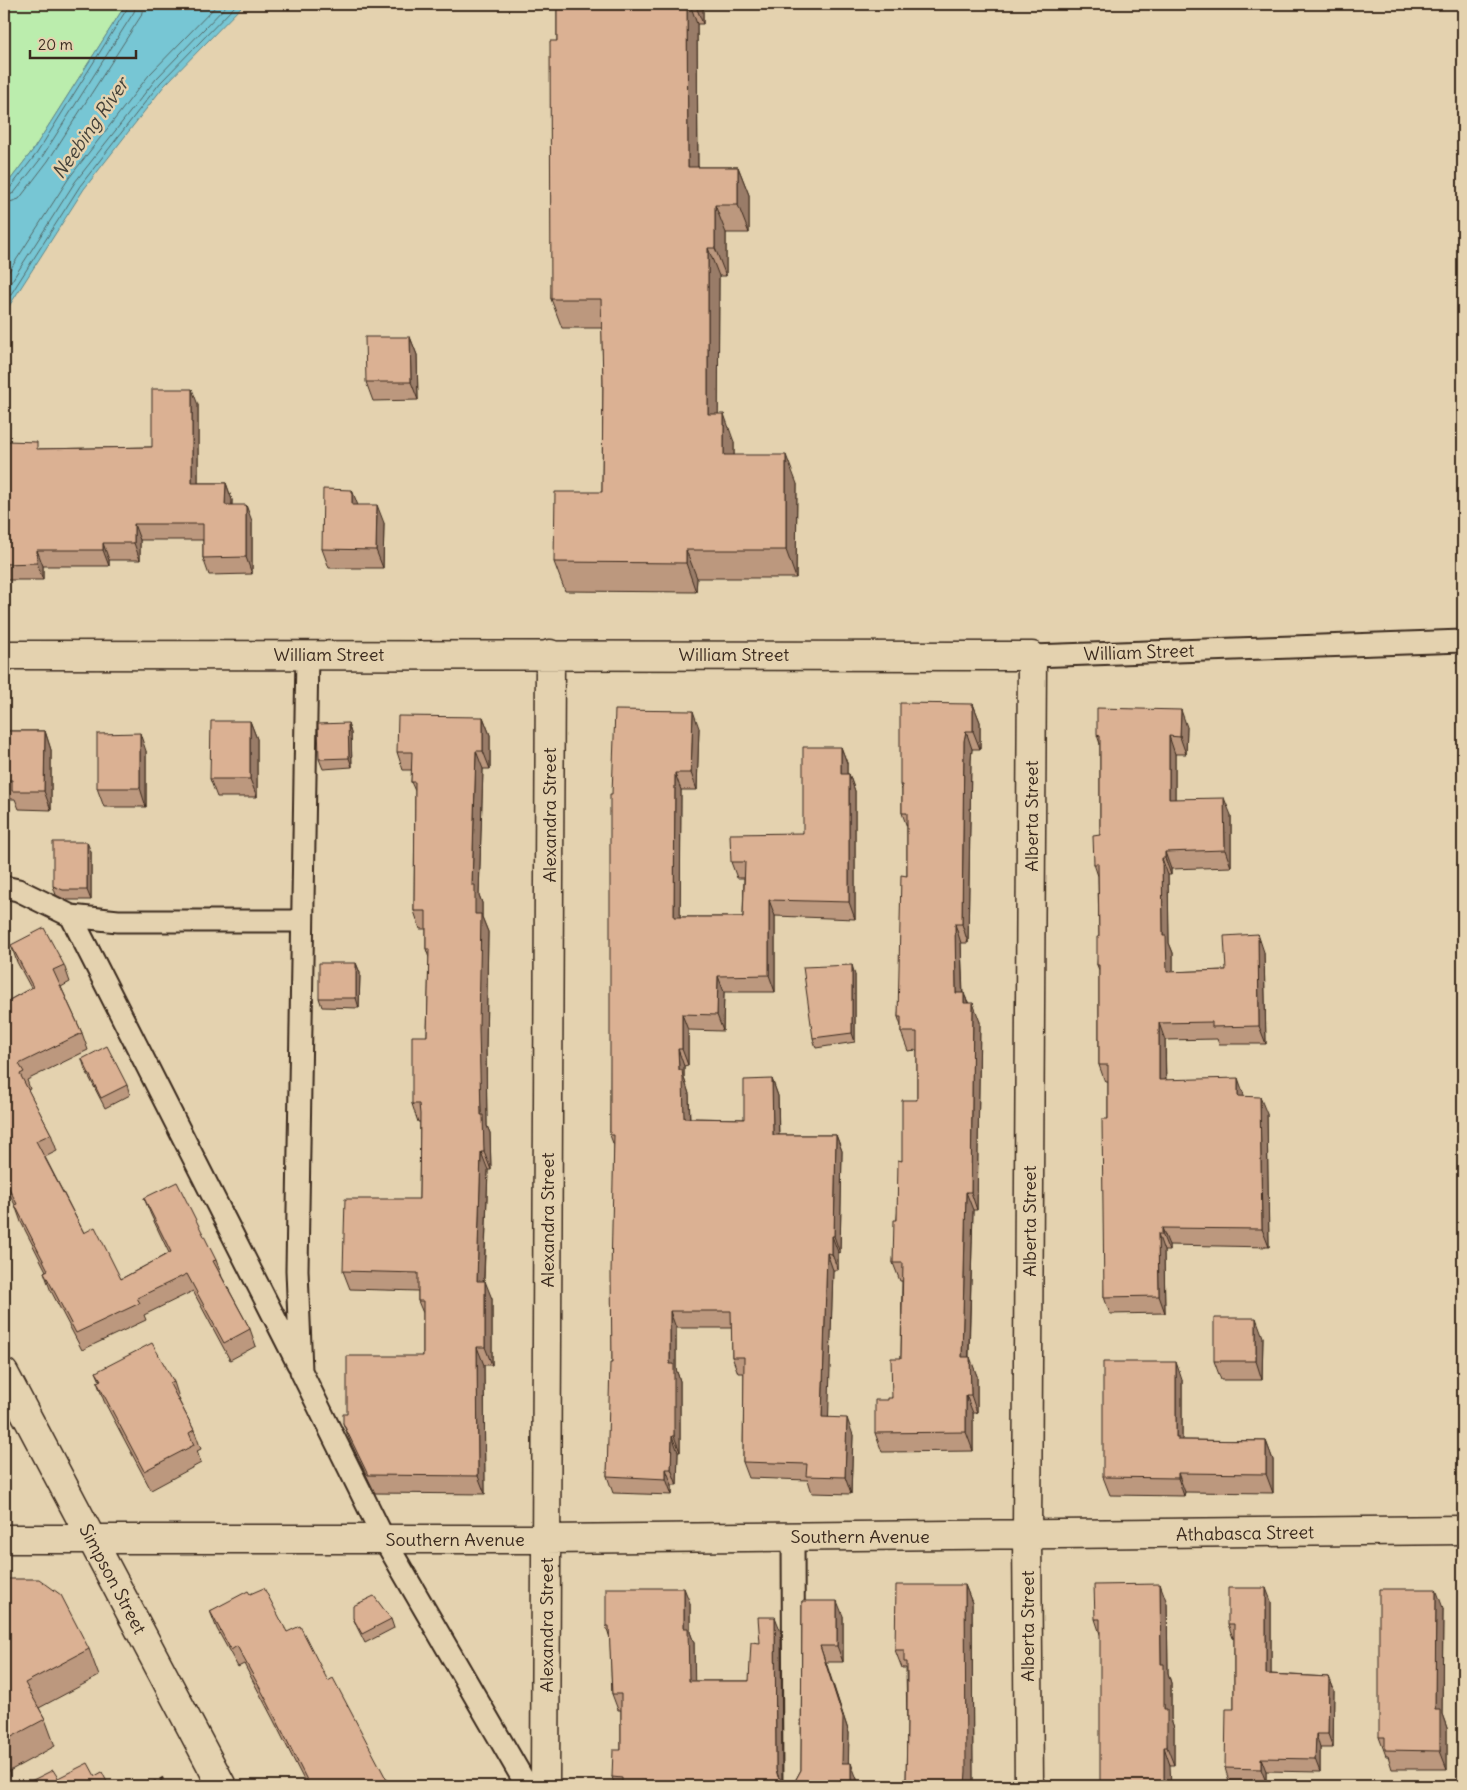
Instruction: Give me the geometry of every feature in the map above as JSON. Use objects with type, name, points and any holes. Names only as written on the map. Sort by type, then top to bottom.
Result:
[{"type":"street","name":"William Street","points":[[4,655],[550,654],[1032,656]]},
{"type":"street","name":"Alexandra Street","points":[[545,1786],[550,654]]},
{"type":"street","name":"Alberta Street","points":[[1029,1786],[1027,1535],[1032,656]]},
{"type":"street","name":"Simpson Street","points":[[4,1373],[222,1786]]},
{"type":"street","name":"Athabasca Street","points":[[1027,1535],[1463,1530]]},
{"type":"street","name":"Southern Avenue","points":[[4,1538],[546,1539],[1027,1535]]},
{"type":"lane","name":"William Street","points":[[1032,656],[1463,641]]},
{"type":"lane","points":[[301,1371],[297,1270],[301,921],[307,654]]},
{"type":"lane","points":[[4,887],[18,890],[71,916],[118,921],[301,921]]},
{"type":"lane","points":[[71,916],[384,1539],[527,1786]]},
{"type":"lane","points":[[793,1537],[794,1786]]},
{"type":"path","points":[[146,1786],[164,1778]]},
{"type":"green space","points":[[4,4],[126,4],[33,150],[4,188]]},
{"type":"water","name":"Neebing River","points":[[126,4],[244,4],[164,86],[84,189],[4,314],[4,188],[33,150]]},
{"type":"building","points":[[557,4],[687,4],[688,167],[738,167],[738,205],[715,205],[715,248],[708,248],[708,414],[724,414],[724,455],[786,455],[786,550],[686,550],[686,563],[554,562],[555,492],[602,492],[603,382],[601,299],[551,299],[550,41],[557,41]]},
{"type":"building","points":[[365,337],[410,337],[411,382],[366,382]]},
{"type":"building","points":[[152,389],[192,389],[192,483],[226,483],[225,505],[246,505],[246,557],[203,558],[203,524],[134,524],[134,543],[103,543],[103,550],[37,550],[37,563],[4,564],[6,441],[37,442],[37,449],[152,447]]},
{"type":"building","points":[[323,489],[352,490],[352,505],[377,505],[376,550],[322,549]]},
{"type":"building","points":[[900,703],[973,704],[973,731],[966,731],[964,741],[962,924],[955,924],[956,993],[964,993],[964,1003],[973,1003],[971,1192],[966,1192],[962,1357],[970,1357],[971,1395],[966,1395],[966,1432],[875,1433],[875,1400],[888,1400],[888,1398],[892,1398],[891,1358],[901,1358],[903,1263],[893,1263],[894,1220],[897,1220],[898,1160],[902,1161],[902,1100],[917,1100],[917,1032],[901,1032],[901,1017],[898,1017],[901,875],[907,876],[907,813],[902,813],[902,785],[900,785]]},
{"type":"building","points":[[1097,708],[1181,710],[1180,737],[1169,736],[1169,799],[1224,798],[1225,850],[1165,852],[1165,858],[1162,858],[1163,936],[1166,936],[1167,972],[1226,970],[1224,936],[1258,934],[1259,1026],[1212,1027],[1212,1022],[1159,1023],[1159,1080],[1238,1078],[1238,1096],[1260,1097],[1262,1229],[1162,1228],[1162,1234],[1158,1234],[1159,1296],[1104,1297],[1102,1119],[1108,1119],[1108,1065],[1099,1065],[1099,965],[1097,965],[1097,937],[1099,937],[1098,864],[1094,864],[1093,836],[1100,835],[1100,736],[1097,735]]},
{"type":"building","points":[[615,710],[693,711],[691,773],[675,773],[674,917],[743,917],[745,862],[731,862],[730,834],[803,833],[803,747],[841,747],[841,774],[849,774],[849,902],[769,900],[769,975],[718,976],[717,1015],[682,1014],[682,1049],[678,1049],[679,1070],[682,1070],[683,1078],[684,1118],[744,1119],[744,1080],[772,1079],[773,1135],[836,1135],[834,1236],[832,1236],[832,1254],[827,1253],[822,1417],[847,1418],[845,1477],[806,1476],[807,1464],[743,1462],[744,1357],[732,1357],[731,1311],[670,1311],[670,1364],[674,1364],[674,1436],[672,1436],[671,1469],[666,1469],[666,1479],[607,1476],[610,1363],[612,1363],[611,1273],[614,1135],[610,1135],[610,794],[612,794]]},
{"type":"building","points":[[398,716],[483,717],[483,751],[476,751],[472,885],[475,885],[475,914],[481,914],[479,1029],[484,1152],[481,1152],[477,1281],[485,1281],[485,1347],[477,1347],[478,1476],[368,1475],[343,1423],[343,1414],[347,1414],[347,1356],[423,1356],[423,1301],[418,1301],[418,1273],[343,1271],[345,1199],[419,1199],[420,1114],[419,1104],[412,1104],[412,1036],[427,1036],[429,949],[426,949],[426,911],[414,911],[415,782],[411,782],[412,752],[397,752]]},
{"type":"building","points":[[211,721],[250,721],[250,779],[210,779]]},
{"type":"building","points":[[348,723],[349,758],[319,759],[318,724]]},
{"type":"building","points":[[4,731],[45,731],[44,791],[12,791],[12,780],[4,780]]},
{"type":"building","points":[[140,733],[140,788],[97,788],[97,734]]},
{"type":"building","points":[[53,842],[87,842],[87,890],[63,890],[53,886]]},
{"type":"building","points":[[44,928],[64,965],[53,970],[82,1033],[19,1064],[24,1072],[20,1074],[51,1134],[36,1141],[84,1233],[95,1227],[121,1279],[171,1252],[144,1198],[177,1182],[216,1260],[213,1261],[250,1329],[224,1343],[187,1274],[137,1298],[140,1303],[76,1333],[44,1272],[48,1270],[15,1205],[17,1204],[4,1178],[4,1003],[33,987],[11,945]]},
{"type":"building","points":[[319,963],[356,963],[356,998],[319,998]]},
{"type":"building","points":[[852,965],[852,1033],[813,1038],[803,967]]},
{"type":"building","points":[[107,1046],[127,1085],[101,1098],[82,1059]]},
{"type":"building","points":[[1214,1318],[1256,1318],[1256,1361],[1214,1361]]},
{"type":"building","points":[[152,1343],[174,1382],[170,1384],[194,1430],[189,1433],[194,1445],[144,1471],[97,1382],[101,1380],[96,1372]]},
{"type":"building","points":[[1103,1362],[1176,1362],[1176,1437],[1178,1437],[1178,1440],[1266,1441],[1266,1474],[1178,1473],[1178,1478],[1103,1477]]},
{"type":"building","points":[[4,1579],[39,1579],[61,1595],[89,1649],[25,1683],[45,1719],[4,1741]]},
{"type":"building","points":[[1160,1584],[1161,1664],[1164,1664],[1164,1709],[1167,1709],[1167,1747],[1164,1747],[1164,1786],[1100,1786],[1100,1619],[1095,1619],[1094,1585]]},
{"type":"building","points":[[896,1585],[965,1585],[965,1786],[903,1786],[906,1785],[907,1662],[904,1662],[904,1650],[895,1650]]},
{"type":"building","points":[[264,1588],[287,1632],[300,1626],[328,1681],[333,1678],[390,1786],[310,1786],[237,1646],[231,1650],[210,1611],[248,1591],[250,1594]]},
{"type":"building","points":[[606,1588],[684,1588],[684,1628],[688,1628],[689,1681],[749,1681],[751,1642],[760,1643],[758,1617],[775,1617],[776,1770],[778,1777],[788,1783],[795,1781],[801,1770],[802,1601],[837,1601],[837,1646],[820,1646],[843,1718],[842,1763],[851,1763],[851,1786],[622,1786],[622,1778],[612,1777],[613,1750],[621,1750],[621,1694],[612,1694],[609,1626],[606,1626]]},
{"type":"building","points":[[1228,1588],[1266,1588],[1266,1674],[1329,1677],[1328,1734],[1316,1734],[1315,1759],[1261,1758],[1261,1769],[1225,1768],[1226,1709],[1234,1709],[1234,1624],[1228,1624]]},
{"type":"building","points":[[1379,1589],[1436,1589],[1435,1709],[1440,1709],[1440,1751],[1385,1750],[1385,1737],[1379,1737]]},
{"type":"building","points":[[374,1596],[391,1619],[362,1634],[353,1618],[353,1606]]},
{"type":"building","points":[[88,1763],[95,1776],[102,1772],[109,1786],[21,1786],[53,1770],[58,1778]]}]
